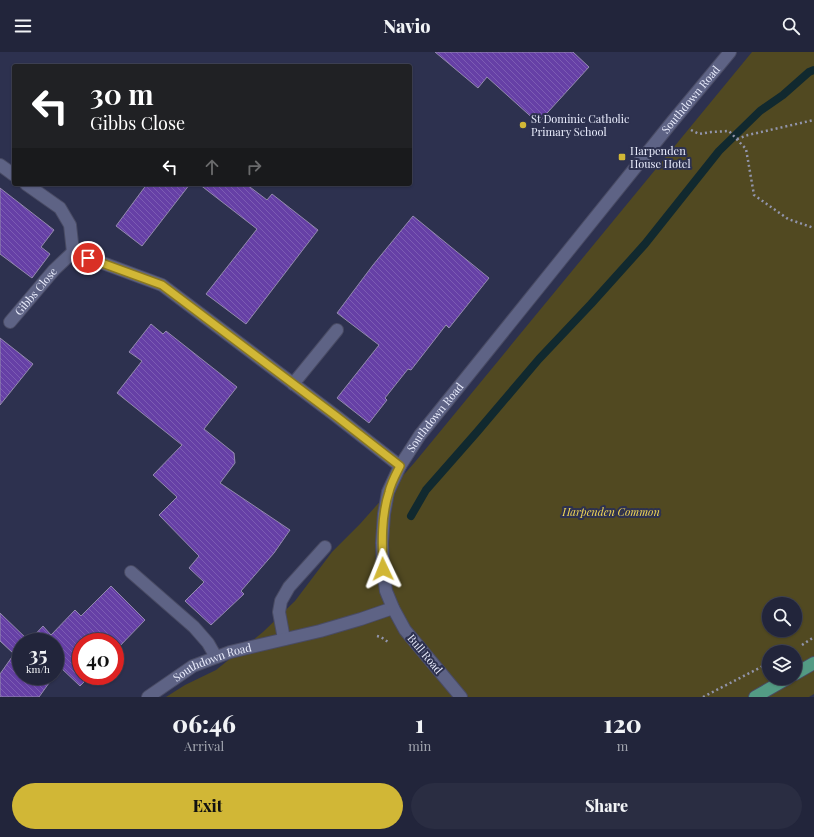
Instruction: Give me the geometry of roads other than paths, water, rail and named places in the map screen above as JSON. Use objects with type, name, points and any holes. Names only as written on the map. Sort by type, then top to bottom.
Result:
[{"type":"main road","points":[[802,670],[814,662]]},
{"type":"main road","points":[[755,697],[776,685]]},
{"type":"street","name":"Southdown Road","points":[[148,697],[193,666],[216,657],[230,652],[320,631],[392,608],[386,591],[382,543],[384,514],[388,492],[400,466],[420,435],[730,52]]},
{"type":"street","points":[[0,165],[12,174]]},
{"type":"street","points":[[29,186],[60,208],[70,225],[73,252],[162,285],[400,466]]},
{"type":"street","name":"Gibbs Close","points":[[10,322],[54,270],[73,252]]},
{"type":"street","points":[[293,384],[337,330]]},
{"type":"street","points":[[284,639],[279,612],[281,600],[289,587],[325,547]]},
{"type":"street","points":[[131,572],[194,627],[208,643],[216,657]]},
{"type":"street","name":"Bull Road","points":[[392,608],[405,630],[461,697]]},
{"type":"waterway","points":[[411,516],[426,490],[539,359],[645,244],[719,151],[760,111],[783,95],[809,72],[814,70]]},
{"type":"place","name":"St Dominic Catholic Primary School","points":[[523,125]]},
{"type":"place","name":"Harpenden House Hotel","points":[[622,157]]},
{"type":"park label","name":"Harpenden Common","points":[[611,512]]}]
